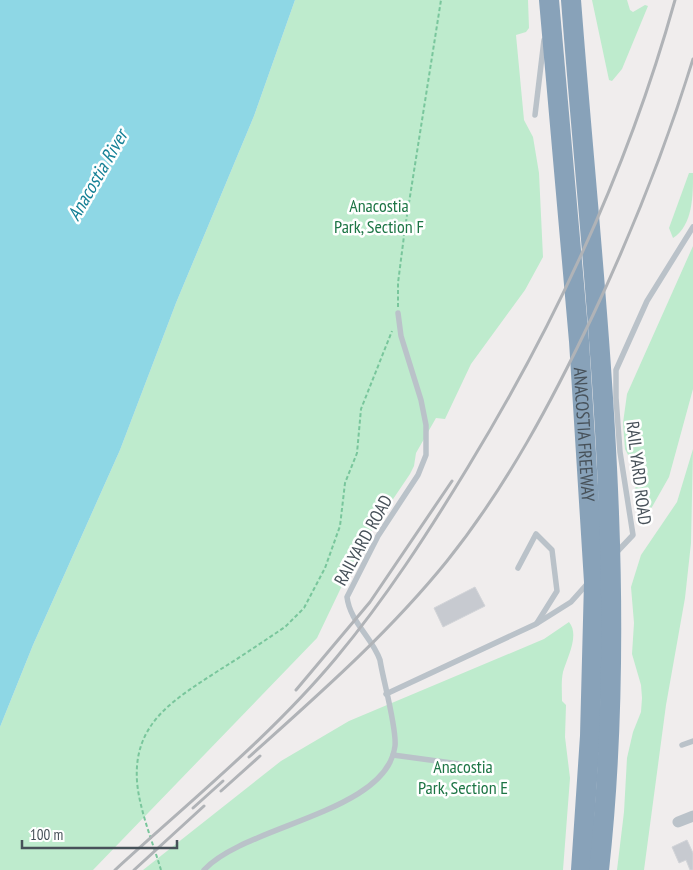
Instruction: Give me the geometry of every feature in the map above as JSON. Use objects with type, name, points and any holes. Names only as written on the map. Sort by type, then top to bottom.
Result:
[{"type":"highway","name":"ANACOSTIA FREEWAY","points":[[547,0],[588,471],[600,736],[607,788],[599,870]]},
{"type":"highway","name":"ANACOSTIA FREEWAY","points":[[571,0],[602,393],[611,530],[612,615],[600,736],[581,870]]},
{"type":"street","points":[[678,822],[693,816]]},
{"type":"lane","points":[[535,115],[543,56],[547,0]]},
{"type":"lane","name":"RAIL YARD ROAD","points":[[386,694],[536,624],[570,602],[633,535],[620,452],[616,370],[647,301],[693,227]]},
{"type":"lane","name":"RAILYARD ROAD","points":[[393,755],[395,735],[378,655],[352,615],[347,597],[378,536],[418,475],[426,455],[426,425],[422,400],[401,336],[398,313]]},
{"type":"lane","points":[[518,568],[536,534],[552,550],[557,591],[536,624]]},
{"type":"lane","points":[[682,745],[693,741]]},
{"type":"lane","points":[[204,870],[226,852],[316,815],[362,791],[385,769],[393,755],[474,766],[490,772]]},
{"type":"path","points":[[161,870],[137,781],[138,756],[149,728],[174,700],[292,621],[304,608],[314,592],[340,526],[345,483],[357,453],[363,400],[398,313],[398,283],[405,228],[441,0]]},
{"type":"green space","name":"Anacostia Park, Section F","points":[[295,0],[528,0],[529,28],[526,32],[516,35],[524,120],[533,137],[539,173],[543,257],[525,290],[471,364],[445,419],[436,418],[416,453],[414,466],[410,474],[360,548],[317,638],[93,870],[0,870],[0,727],[33,645],[120,450],[176,303],[254,116]]},
{"type":"green space","points":[[592,0],[627,0],[630,10],[633,12],[645,5],[648,6],[622,69],[612,81],[609,80]]},
{"type":"green space","points":[[689,173],[693,173],[693,191],[688,218],[685,226],[673,238],[669,228]]},
{"type":"green space","points":[[693,246],[693,389],[669,477],[652,507],[648,511],[643,511],[635,504],[636,470],[625,449],[623,423],[627,394]]},
{"type":"green space","points":[[693,449],[691,543],[685,598],[666,705],[644,870],[617,870],[624,812],[627,758],[633,732],[641,712],[642,698],[641,685],[632,654],[634,623],[631,587],[641,555],[677,502]]},
{"type":"green space","name":"Anacostia Park, Section E","points":[[569,622],[572,627],[573,640],[563,672],[562,683],[562,701],[566,705],[565,737],[570,778],[563,870],[143,870],[281,761],[349,721],[544,639]]},
{"type":"water","name":"Anacostia River","points":[[0,0],[295,0],[254,116],[176,303],[120,450],[33,645],[0,727]]},
{"type":"building","points":[[475,587],[485,606],[443,627],[434,608]]},
{"type":"building","points":[[687,840],[693,853],[693,870],[690,870],[686,860],[679,863],[672,847]]},
{"type":"railway","points":[[115,870],[257,741],[311,687],[372,612],[438,516],[501,412],[588,241],[636,122],[675,0]]},
{"type":"railway","points":[[249,757],[352,663],[401,614],[447,561],[509,473],[545,411],[607,284],[635,221],[660,157],[693,59]]},
{"type":"railway","points":[[296,690],[370,602],[452,481]]},
{"type":"railway","points":[[221,791],[260,756]]},
{"type":"railway","points":[[193,808],[223,781]]},
{"type":"railway","points":[[134,870],[204,806]]}]
